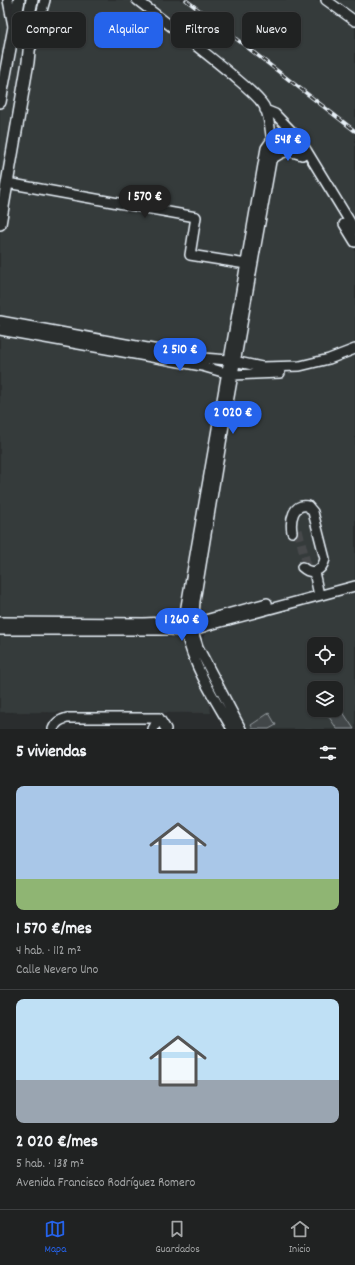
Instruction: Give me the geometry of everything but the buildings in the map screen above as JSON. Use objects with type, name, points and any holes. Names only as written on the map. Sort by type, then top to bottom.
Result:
[{"type":"main road","points":[[17,12],[19,0]]},
{"type":"main road","points":[[0,224],[1,208],[7,183],[28,62],[30,10],[32,0]]},
{"type":"main road","points":[[0,102],[12,39]]},
{"type":"street","points":[[8,0],[12,19]]},
{"type":"street","points":[[28,62],[45,0]]},
{"type":"street","points":[[137,0],[221,65],[248,88],[263,105],[270,120],[271,141],[274,150],[271,160],[237,361],[186,601],[189,621],[190,650],[232,729]]},
{"type":"street","points":[[326,0],[355,21]]},
{"type":"street","points":[[265,110],[275,114],[300,140],[355,230]]},
{"type":"street","points":[[288,128],[294,142],[355,242]]},
{"type":"street","points":[[237,361],[246,264],[266,148],[271,141]]},
{"type":"street","points":[[271,160],[279,153],[288,151],[302,155]]},
{"type":"street","points":[[7,183],[196,217],[190,255],[246,264]]},
{"type":"street","points":[[0,321],[194,357],[237,361],[262,368],[300,371],[330,365],[355,356]]},
{"type":"street","points":[[0,330],[195,364],[234,374],[283,370],[329,359],[355,349]]},
{"type":"street","points":[[217,370],[216,364],[218,359]]},
{"type":"street","points":[[234,374],[245,369],[237,361]]},
{"type":"street","points":[[295,531],[291,521],[293,513],[296,508],[300,506],[308,506],[313,512],[325,559],[323,565],[317,570],[308,569],[319,592]]},
{"type":"street","points":[[0,630],[189,631],[355,580]]},
{"type":"street","points":[[0,622],[144,623],[205,620],[319,592],[355,586]]},
{"type":"street","points":[[189,631],[241,729]]},
{"type":"street","points":[[53,729],[56,723],[67,718],[159,718]]},
{"type":"street","points":[[153,729],[159,718]]},
{"type":"street","points":[[159,718],[166,729]]},
{"type":"shaded area","points":[[0,0],[355,0],[355,590],[198,633],[211,713],[0,712]]},
{"type":"shaded area","points":[[355,592],[355,729],[246,729],[203,647],[202,640],[205,634]]},
{"type":"shaded area","points":[[343,712],[354,729],[337,729],[329,717],[343,717]]},
{"type":"shaded area","points":[[269,713],[276,725],[269,729],[253,729],[251,725]]},
{"type":"tunnel","points":[[298,530],[307,566]]},
{"type":"railway","points":[[186,0],[355,131]]}]
